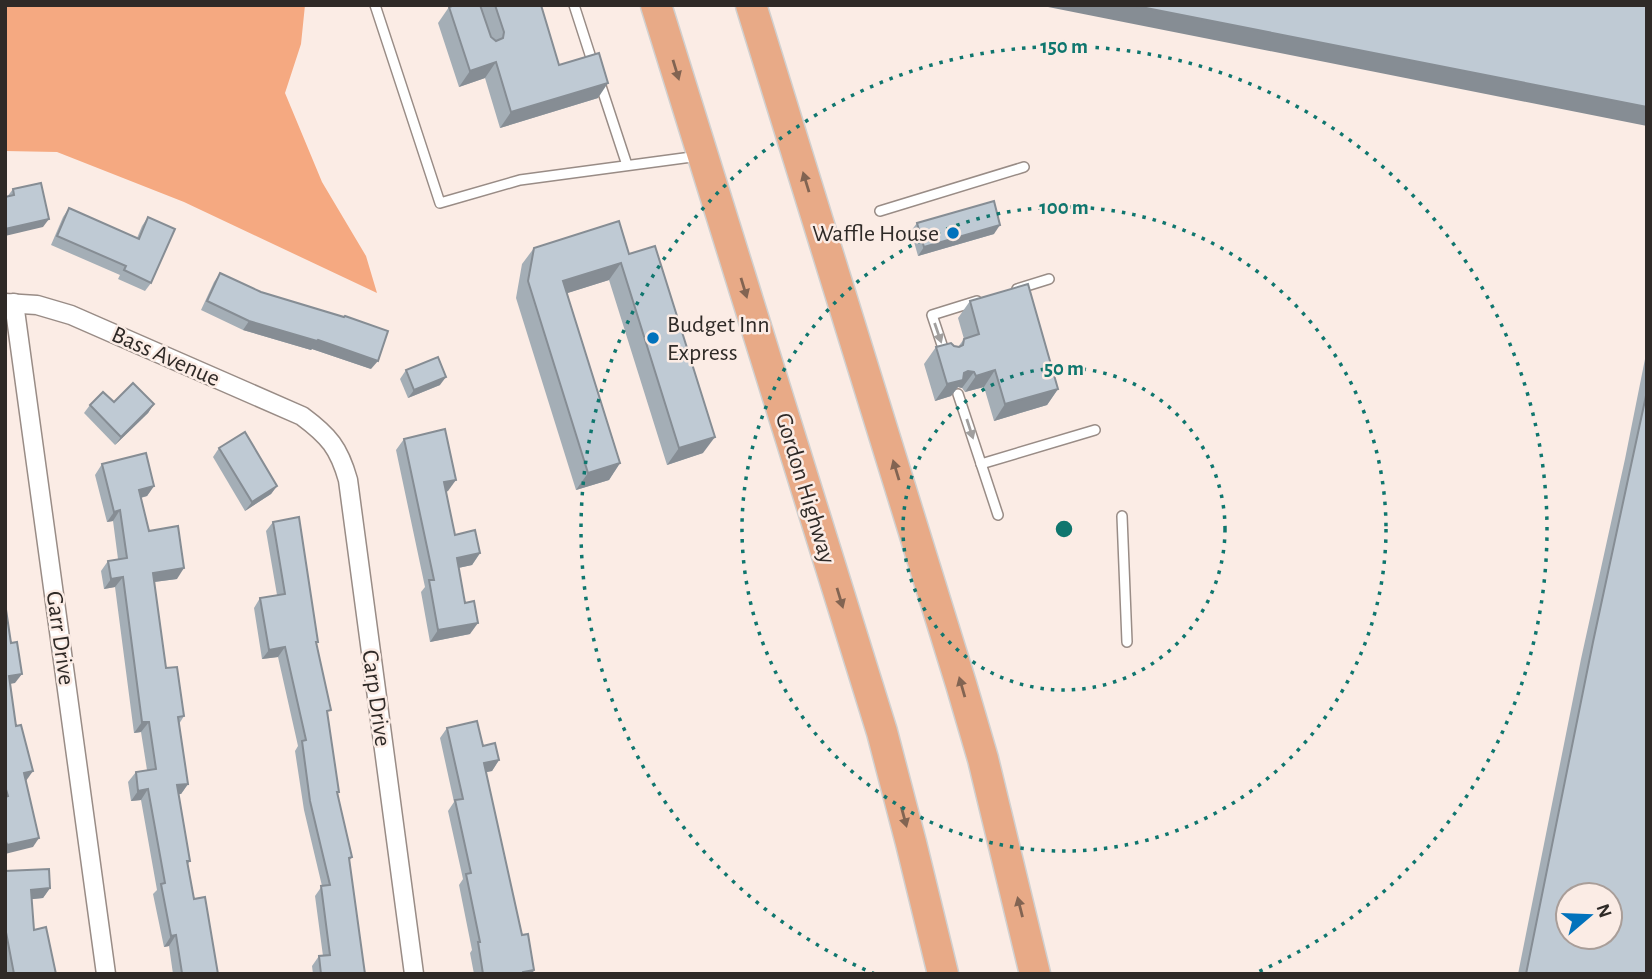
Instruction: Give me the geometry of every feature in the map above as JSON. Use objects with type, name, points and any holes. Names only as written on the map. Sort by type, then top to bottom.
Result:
[{"type":"highway","name":"Gordon Highway","points":[[656,5],[882,732],[943,974]]},
{"type":"highway","points":[[751,5],[961,684],[986,771],[1035,974]]},
{"type":"street","name":"Bass Avenue","points":[[10,303],[37,305],[71,315],[302,416],[320,429]]},
{"type":"street","name":"Garr Drive","points":[[10,303],[106,974]]},
{"type":"street","name":"Carp Drive","points":[[320,429],[337,451],[348,480],[414,974]]},
{"type":"lane","points":[[375,5],[440,202],[520,180],[704,155]]},
{"type":"lane","points":[[574,5],[626,165]]},
{"type":"lane","points":[[880,211],[1024,167]]},
{"type":"lane","points":[[1010,291],[1049,279]]},
{"type":"lane","points":[[946,357],[932,315],[984,299]]},
{"type":"lane","points":[[958,394],[998,515]]},
{"type":"lane","points":[[981,464],[1095,430]]},
{"type":"lane","points":[[1122,516],[1127,642]]},
{"type":"shaded area","points":[[5,5],[305,5],[301,44],[285,93],[322,182],[366,256],[377,293],[184,202],[57,152],[5,151]]},
{"type":"building","points":[[480,5],[491,37],[496,41],[503,38],[504,32],[495,5],[541,5],[559,65],[599,53],[608,83],[511,112],[496,62],[470,71],[449,7]]},
{"type":"building","points":[[1131,5],[1647,5],[1647,107]]},
{"type":"building","points":[[41,183],[49,219],[5,229],[5,197],[14,195],[13,189]]},
{"type":"building","name":"Waffle House","points":[[994,201],[1000,225],[924,247],[917,223]]},
{"type":"building","points":[[69,208],[139,239],[148,217],[175,229],[151,283],[124,270],[126,266],[57,236]]},
{"type":"building","points":[[619,221],[629,254],[655,246],[715,437],[679,448],[621,263],[563,281],[620,463],[588,473],[528,281],[534,248]]},
{"type":"building","points":[[220,273],[261,292],[388,331],[378,361],[318,340],[249,321],[207,301]]},
{"type":"building","points":[[1028,284],[1058,389],[1005,404],[995,370],[976,376],[974,372],[968,371],[964,373],[963,380],[947,384],[936,347],[951,343],[959,347],[963,345],[964,339],[979,334],[970,301]]},
{"type":"building","points":[[438,357],[446,377],[414,390],[406,370]]},
{"type":"building","points":[[133,383],[154,404],[121,437],[90,405],[103,392],[114,402]]},
{"type":"building","points":[[1647,391],[1647,974],[1526,974],[1593,642]]},
{"type":"building","points":[[445,429],[456,480],[444,482],[455,535],[475,530],[480,553],[457,558],[465,603],[474,601],[478,623],[438,630],[429,580],[434,580],[404,439]]},
{"type":"building","points":[[245,432],[277,486],[252,502],[219,448]]},
{"type":"building","points":[[146,453],[154,486],[139,490],[149,531],[178,526],[184,568],[153,573],[166,668],[177,667],[184,716],[178,717],[188,784],[177,785],[190,861],[187,861],[194,899],[205,897],[218,974],[179,974],[182,973],[176,935],[171,936],[161,884],[165,883],[148,789],[138,791],[136,772],[156,769],[149,722],[142,722],[123,577],[111,579],[108,561],[127,558],[120,510],[114,512],[102,464]]},
{"type":"building","points":[[299,517],[316,642],[331,710],[327,711],[337,792],[352,857],[349,858],[365,974],[321,974],[319,956],[330,955],[321,886],[330,885],[310,801],[302,741],[306,740],[285,647],[269,650],[260,598],[285,594],[273,522]]},
{"type":"building","points":[[5,603],[11,643],[17,642],[22,674],[9,676],[16,726],[21,725],[33,771],[24,773],[39,838],[7,845],[5,838],[5,797],[8,796],[5,786]]},
{"type":"building","points":[[477,721],[483,746],[495,743],[499,760],[484,763],[522,935],[528,934],[534,970],[523,974],[483,974],[480,942],[466,874],[471,873],[455,800],[463,799],[447,728]]},
{"type":"building","points":[[49,869],[50,888],[31,890],[34,930],[46,927],[56,974],[14,974],[5,927],[5,871]]},
{"type":"place","name":"Waffle House","points":[[953,233]]},
{"type":"place","name":"Budget Inn Express","points":[[653,338]]}]
